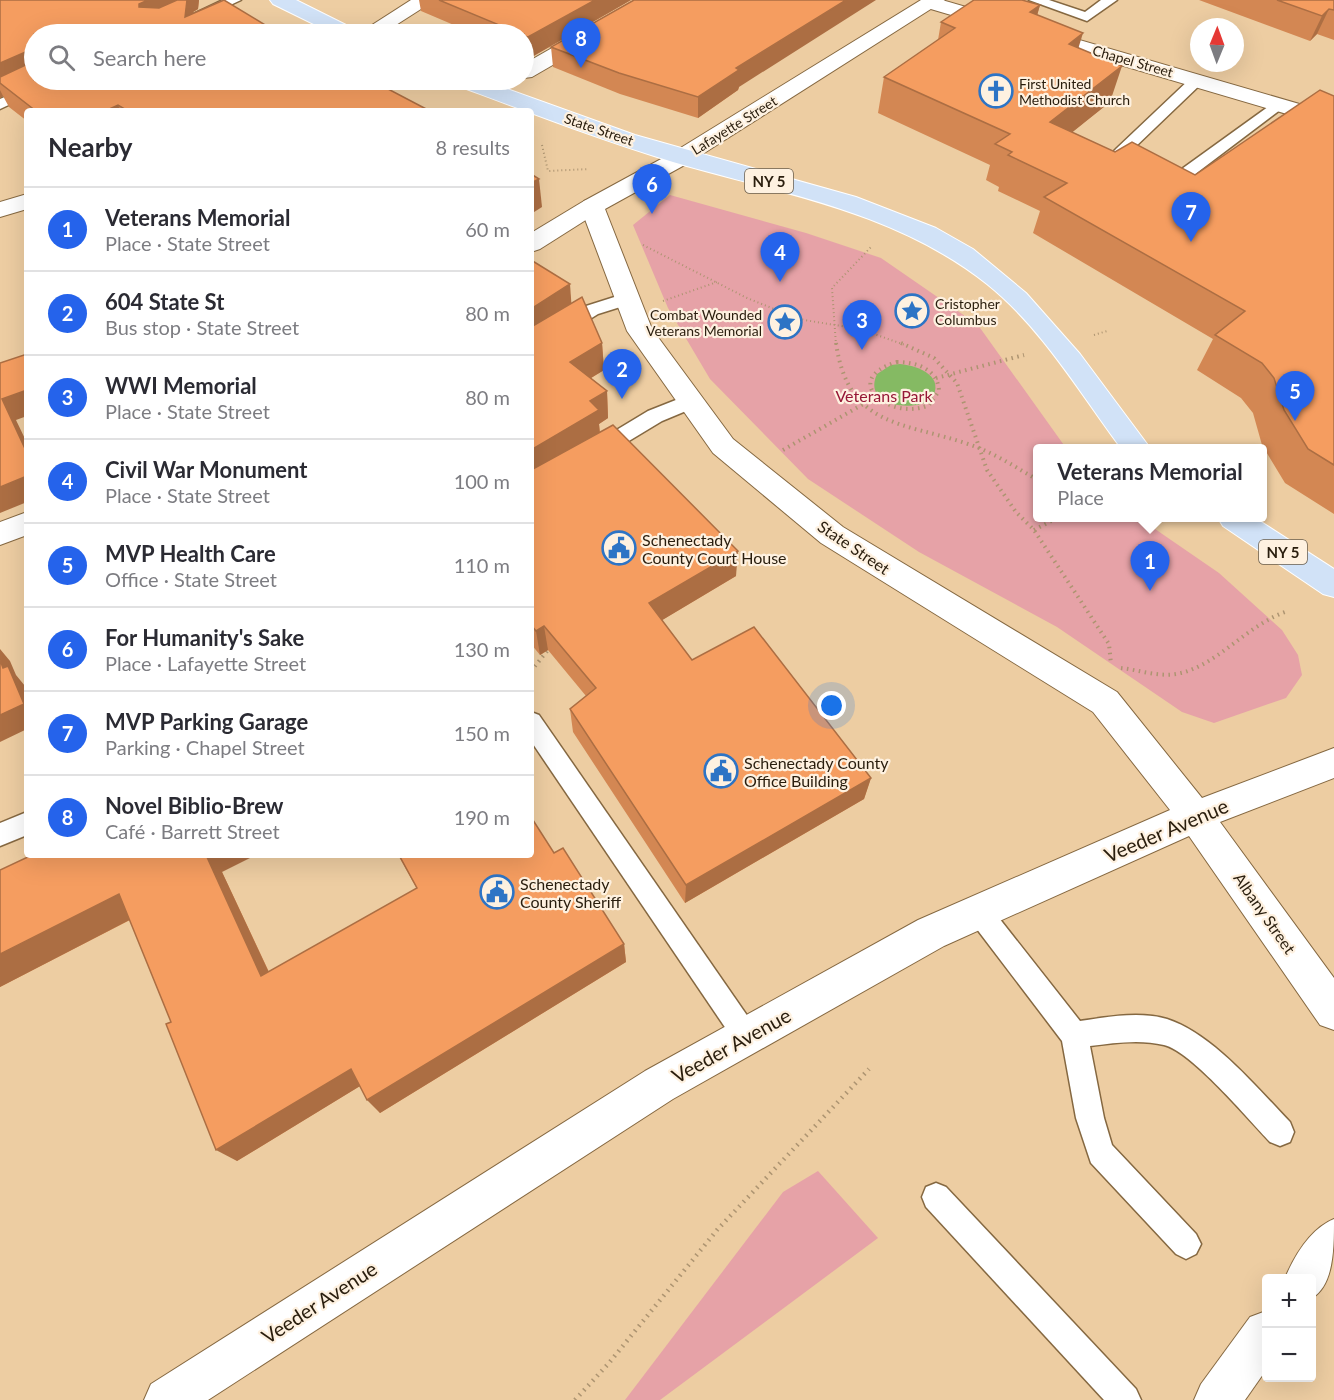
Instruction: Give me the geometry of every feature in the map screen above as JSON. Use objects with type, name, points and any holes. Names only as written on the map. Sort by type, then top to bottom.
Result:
[{"type":"main road","points":[[280,0],[329,24]]},
{"type":"main road","name":"State Street","points":[[514,90],[682,157],[870,210],[944,242],[997,279],[1026,309],[1133,444]]},
{"type":"main road","name":"NY 5","points":[[1239,522],[1334,585]]},
{"type":"street","points":[[385,24],[425,0]]},
{"type":"street","points":[[534,66],[651,0]]},
{"type":"street","name":"Chapel Street","points":[[933,1],[1334,120]]},
{"type":"street","name":"Lafayette Street","points":[[534,242],[682,157],[933,1]]},
{"type":"street","points":[[0,210],[24,202]]},
{"type":"street","name":"State Street","points":[[592,207],[640,331],[723,446],[832,535],[902,580],[1105,702],[1195,816]]},
{"type":"street","points":[[0,534],[24,525]]},
{"type":"street","name":"Veeder Avenue","points":[[166,1400],[659,1085],[931,933],[1195,816],[1334,763]]},
{"type":"street","name":"Albany Street","points":[[1195,816],[1334,1011]]},
{"type":"street","points":[[1309,1274],[1334,1241]]},
{"type":"street","points":[[1217,1400],[1262,1338]]},
{"type":"lane","points":[[180,24],[234,0]]},
{"type":"lane","points":[[1036,0],[1087,17],[1110,0]]},
{"type":"lane","points":[[1197,80],[1122,151],[1180,178],[1281,104]]},
{"type":"lane","points":[[0,105],[33,90]]},
{"type":"lane","points":[[534,348],[592,309],[627,299]]},
{"type":"lane","points":[[579,462],[655,416],[690,401]]},
{"type":"lane","points":[[534,726],[746,1036]]},
{"type":"lane","points":[[0,835],[24,824]]},
{"type":"lane","points":[[979,912],[1074,1035],[1090,1118],[1101,1153],[1186,1244]]},
{"type":"lane","points":[[1074,1035],[1125,1029],[1169,1032],[1211,1062],[1280,1132]]},
{"type":"lane","points":[[936,1197],[1125,1400]]},
{"type":"path","points":[[542,145],[548,171],[589,169]]},
{"type":"path","points":[[634,241],[779,311],[860,329],[906,345],[934,358],[957,383],[977,447],[987,470],[1016,512],[1034,530],[1109,644],[1111,667],[1179,674],[1225,649],[1272,614],[1288,611]]},
{"type":"path","points":[[871,247],[832,288],[835,353],[844,380],[865,405],[901,427],[977,447],[1033,477]]},
{"type":"path","points":[[660,302],[717,282]]},
{"type":"path","points":[[936,378],[1024,355]]},
{"type":"path","points":[[909,362],[919,365],[936,378],[939,394],[927,407],[905,411],[893,409],[874,398],[868,382],[871,374],[886,364],[909,362]]},
{"type":"path","points":[[775,455],[874,398]]},
{"type":"path","points":[[1034,530],[1049,522]]},
{"type":"path","points":[[534,667],[548,650]]},
{"type":"path","points":[[575,1400],[609,1363],[717,1230],[869,1069]]},
{"type":"green space","name":"Veterans Park","points":[[670,195],[806,233],[881,258],[978,325],[1063,444],[1033,444],[1033,522],[1145,522],[1219,573],[1282,630],[1298,655],[1302,675],[1286,698],[1214,723],[1182,712],[1057,627],[919,552],[808,479],[710,379],[668,308],[633,225]]},
{"type":"green space","points":[[818,1171],[878,1238],[660,1400],[625,1400],[783,1192]]},
{"type":"shaded area","points":[[891,365],[915,367],[929,374],[935,385],[935,392],[931,400],[912,406],[891,404],[876,393],[874,385],[877,374]]},
{"type":"building","points":[[0,0],[148,0],[139,4],[139,7],[159,8],[177,0],[187,0],[185,17],[224,0],[264,24],[24,24],[24,53],[0,63]]},
{"type":"building","points":[[439,0],[595,0],[534,34],[534,24],[497,24]]},
{"type":"building","points":[[634,0],[846,0],[736,68],[739,70],[698,97],[619,73],[551,47]]},
{"type":"building","points":[[974,0],[1022,0],[1040,5],[1030,12],[1083,33],[1069,44],[1122,66],[1050,122],[1115,152],[1132,142],[1195,175],[1320,90],[1334,96],[1334,465],[1308,449],[1284,410],[1274,378],[1262,363],[1215,335],[1245,311],[1044,197],[1067,183],[1008,155],[1012,152],[995,144],[1010,134],[884,77],[955,28],[941,22]]},
{"type":"building","points":[[1277,0],[1334,0],[1334,10],[1329,9],[1322,16]]},
{"type":"building","points":[[24,66],[24,90],[390,90],[424,108],[123,108],[118,105],[112,108],[32,108],[0,83],[0,77]]},
{"type":"building","points":[[534,262],[570,284],[534,307]]},
{"type":"building","points":[[582,297],[602,343],[570,362],[607,391],[590,401],[599,410],[534,448],[534,325]]},
{"type":"building","points":[[24,355],[24,391],[2,399],[24,447],[24,477],[0,487],[0,363]]},
{"type":"building","points":[[613,425],[738,551],[649,603],[692,660],[754,627],[871,778],[686,885],[570,709],[596,688],[544,626],[536,631],[534,629],[534,468]]},
{"type":"building","points":[[0,660],[3,668],[8,666],[24,704],[0,715]]},
{"type":"building","points":[[534,822],[554,853],[563,848],[624,944],[367,1100],[351,1069],[216,1150],[166,1024],[171,1022],[119,894],[0,954],[0,870],[26,858],[207,858],[261,976],[417,888],[401,858],[534,858]]},
{"type":"place","name":"Novel Biblio-Brew","points":[[581,68]]},
{"type":"place","name":"First United Methodist Church","points":[[996,91]]},
{"type":"place","name":"For Humanity's Sake","points":[[652,214]]},
{"type":"place","name":"MVP Parking Garage","points":[[1191,242]]},
{"type":"place","name":"Civil War Monument","points":[[780,282]]},
{"type":"place","name":"Cristopher Columbus","points":[[912,311]]},
{"type":"place","name":"Combat Wounded Veterans Memorial","points":[[785,322]]},
{"type":"place","name":"WWI Memorial","points":[[862,350]]},
{"type":"place","name":"604 State St","points":[[622,399]]},
{"type":"place","name":"MVP Health Care","points":[[1295,421]]},
{"type":"place","name":"Schenectady County Court House","points":[[619,548]]},
{"type":"place","name":"Veterans Memorial","points":[[1150,591]]},
{"type":"place","name":"Schenectady County Office Building","points":[[721,771]]},
{"type":"place","name":"Schenectady County Sheriff","points":[[497,892]]}]
